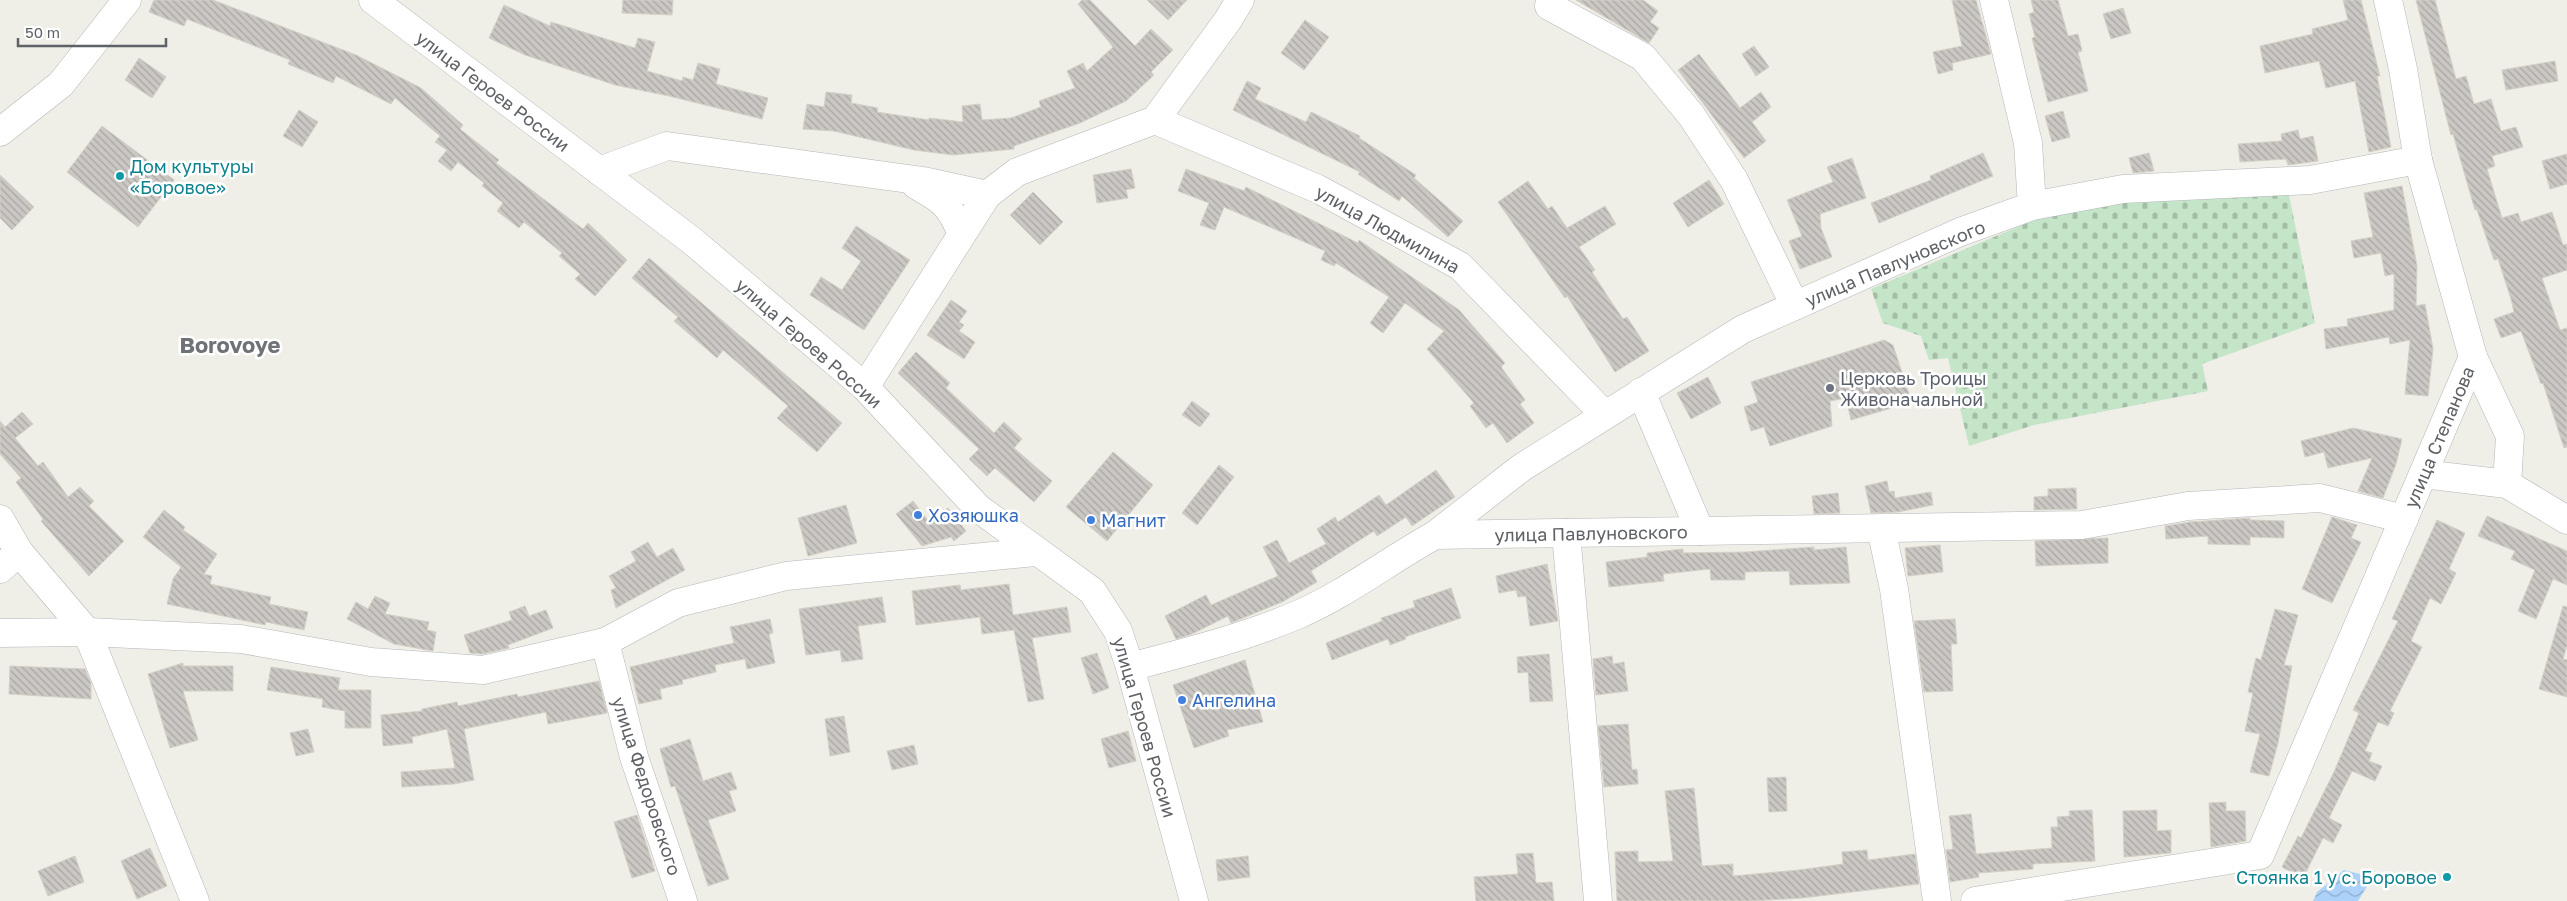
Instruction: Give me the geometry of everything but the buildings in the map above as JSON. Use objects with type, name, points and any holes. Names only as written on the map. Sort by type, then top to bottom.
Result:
[{"type":"street","points":[[0,132],[61,84],[127,0]]},
{"type":"street","name":"улица Героев России","points":[[372,0],[691,240],[865,387],[978,508],[1035,552],[1055,562],[1092,591],[1118,631],[1130,667],[1194,901]]},
{"type":"street","points":[[865,387],[987,195],[1017,172],[1155,120],[1228,20],[1240,0]]},
{"type":"street","points":[[1553,0],[1550,6],[1643,57],[1691,115],[1734,180],[1795,306]]},
{"type":"street","points":[[1994,0],[2028,143],[2032,206]]},
{"type":"street","name":"улица Степанова","points":[[1975,901],[2260,855],[2473,356],[2418,160],[2403,69],[2388,0]]},
{"type":"street","name":"улица Людмилина","points":[[1155,120],[1318,189],[1460,266],[1604,414]]},
{"type":"street","points":[[599,171],[667,146],[906,179],[987,195]]},
{"type":"street","name":"улица Павлуновского","points":[[1130,667],[1224,642],[1297,615],[1350,588],[1434,535],[1521,468],[1604,414],[1743,329],[1960,232],[2032,206],[2123,189],[2310,180],[2418,160]]},
{"type":"street","points":[[906,179],[939,198],[953,212],[962,234]]},
{"type":"street","points":[[2473,356],[2510,436],[2508,484]]},
{"type":"street","points":[[1640,392],[1700,531]]},
{"type":"street","points":[[2423,474],[2508,484],[2567,520]]},
{"type":"street","name":"улица Павлуновского","points":[[1434,535],[2082,525],[2188,506],[2320,498],[2404,519]]},
{"type":"street","points":[[0,519],[10,560],[87,632],[195,901]]},
{"type":"street","points":[[1881,528],[1894,589],[1937,901]]},
{"type":"street","points":[[1566,533],[1598,901]]},
{"type":"street","points":[[0,633],[87,632],[241,639],[371,662],[483,670],[605,642],[678,603],[786,576],[1035,552]]},
{"type":"street","name":"улица Федоровского","points":[[605,642],[634,757],[683,901]]},
{"type":"green space","points":[[2288,190],[2315,323],[2202,364],[2208,391],[2034,425],[1969,446],[1948,358],[1929,360],[1921,336],[1883,323],[1871,289],[2048,214],[2154,195]]},
{"type":"water","points":[[2344,870],[2364,875],[2368,885],[2358,901],[2313,901],[2317,892]]},
{"type":"place","name":"Дом культуры «Боровое»","points":[[120,176]]},
{"type":"place","name":"Церковь Троицы Живоначальной","points":[[1830,388]]},
{"type":"place","name":"Хозяюшка","points":[[918,515]]},
{"type":"place","name":"Магнит","points":[[1091,520]]},
{"type":"place","name":"Ангелина","points":[[1182,700]]},
{"type":"place","name":"Стоянка 1 у с. Боровое","points":[[2447,877]]},
{"type":"district","name":"Borovoye","points":[[230,344]]}]
